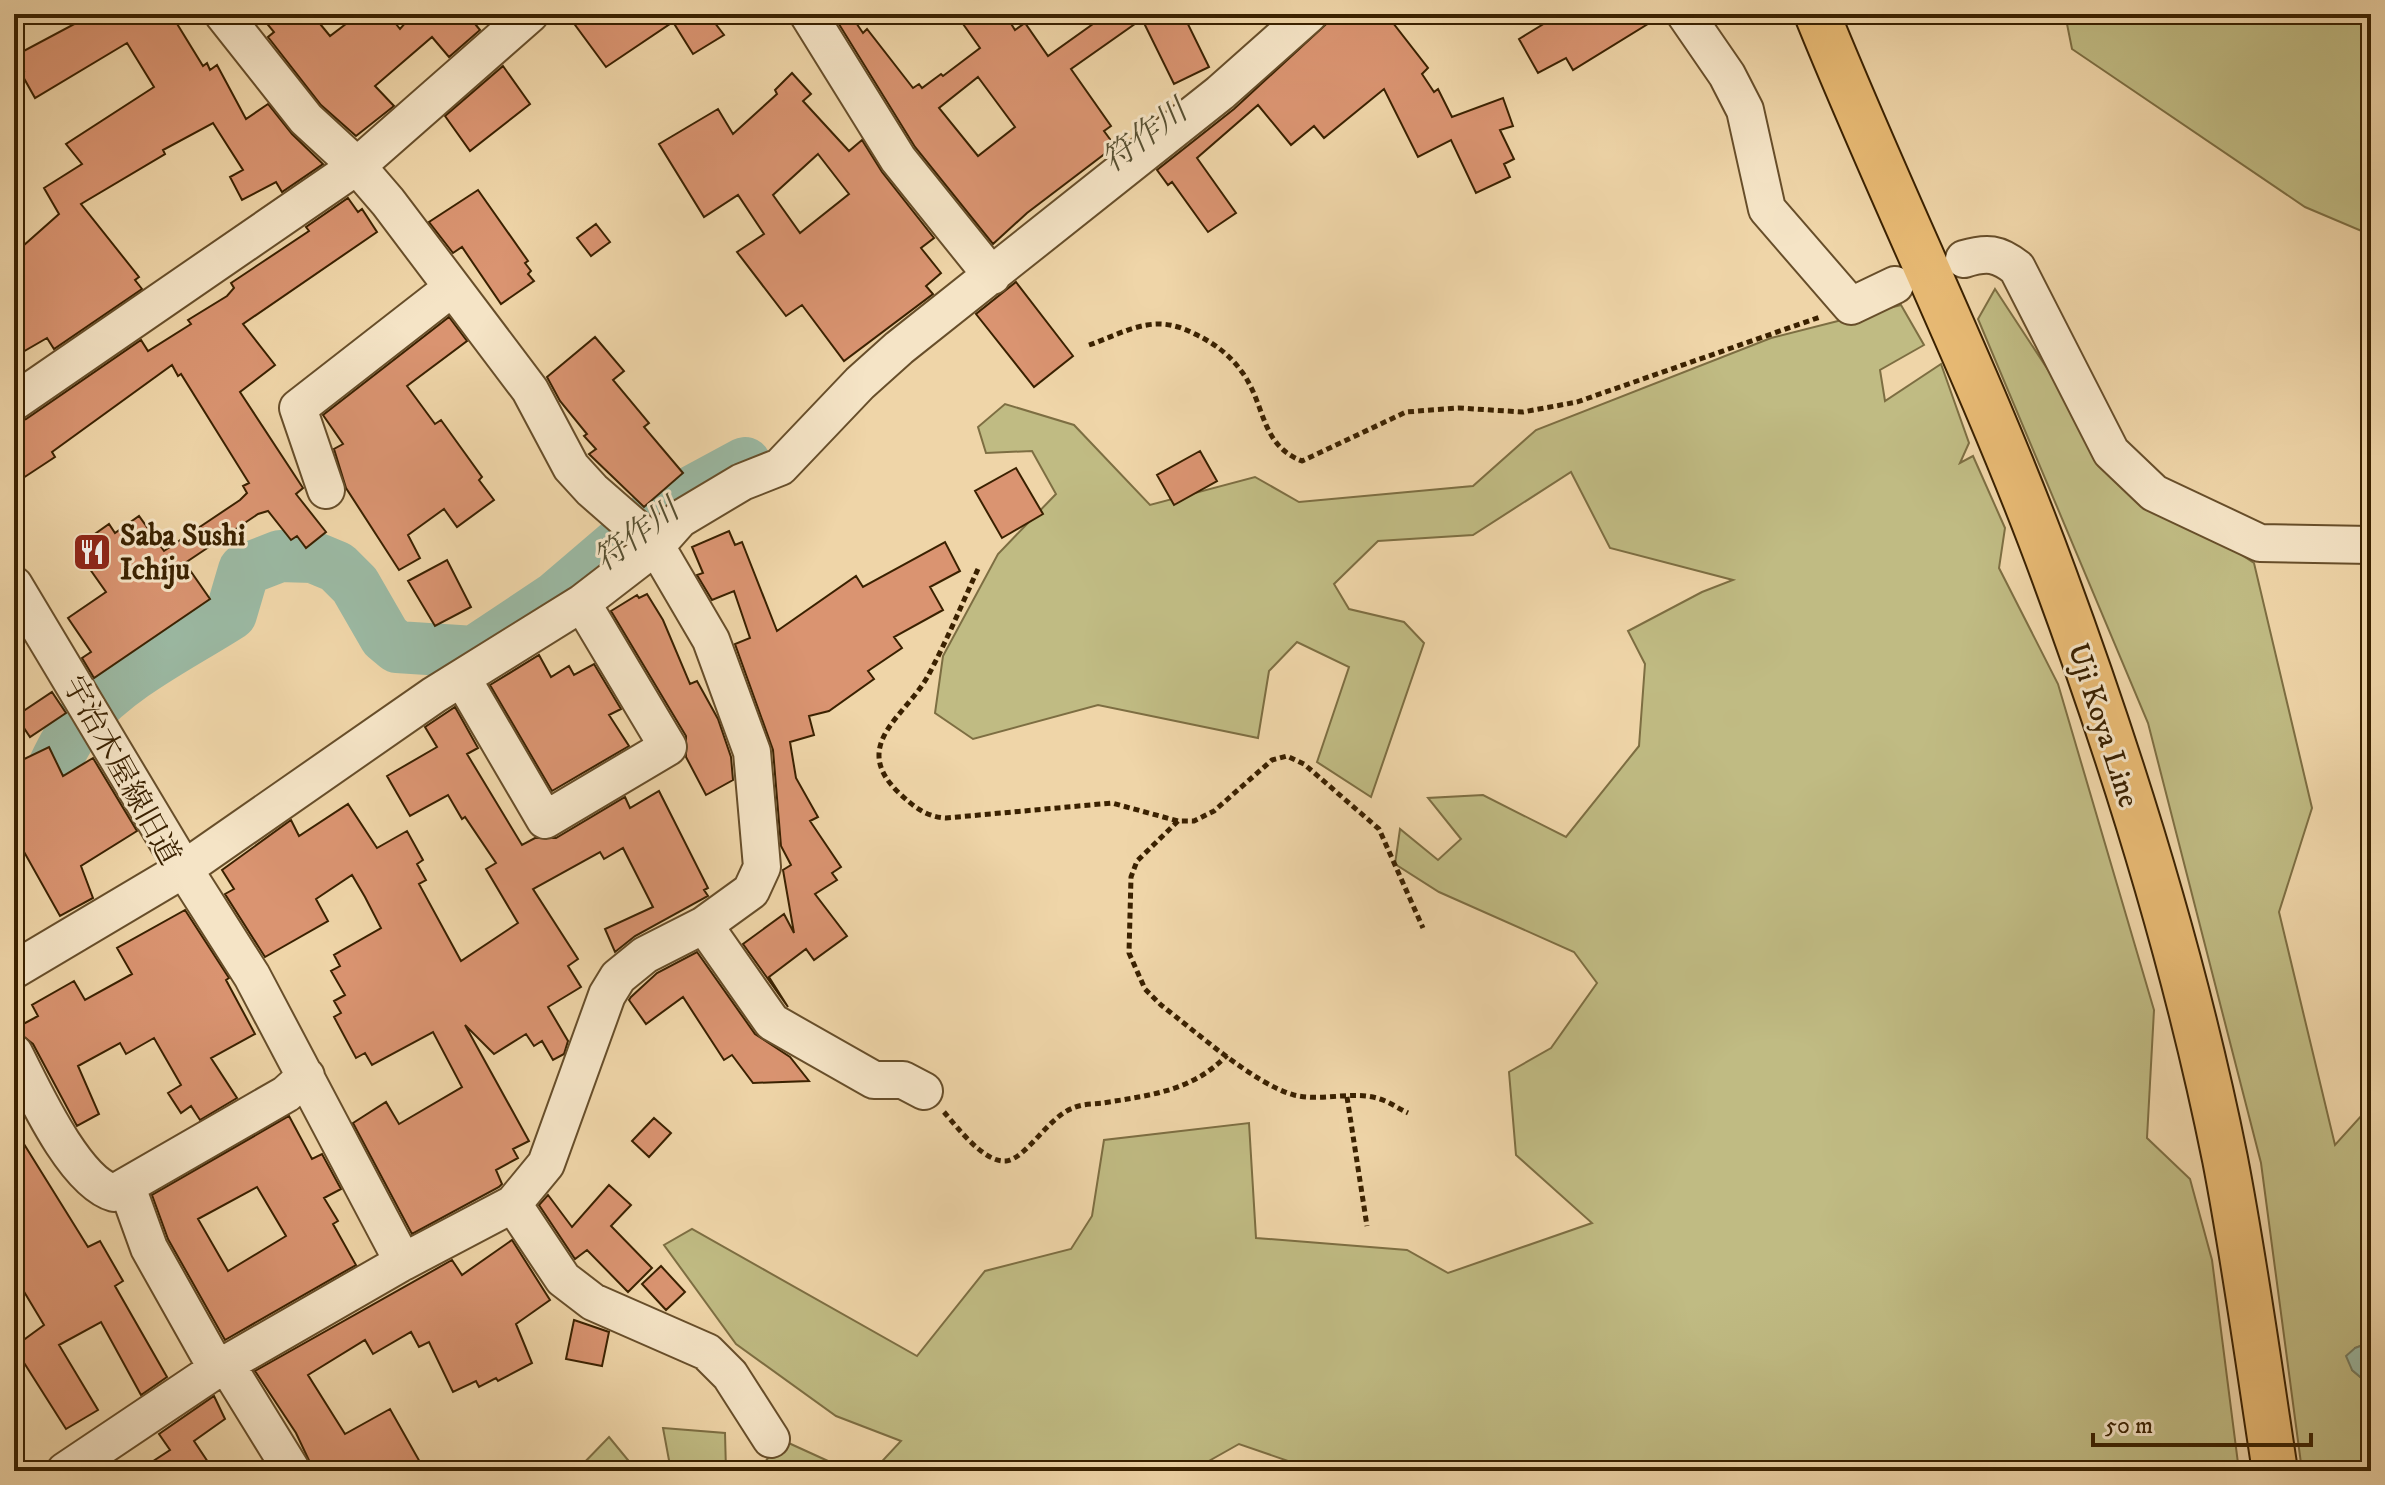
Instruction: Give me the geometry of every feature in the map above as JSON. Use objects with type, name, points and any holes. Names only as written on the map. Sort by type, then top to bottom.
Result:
[{"type":"main road","name":"Uji Koya Line","points":[[1817,14],[1983,397],[2054,574],[2100,707],[2193,1023],[2221,1145],[2275,1471]]},
{"type":"street","points":[[65,1471],[222,1367],[403,1262],[513,1204],[546,1164],[607,995],[618,977],[645,955],[704,925],[751,891],[762,867],[752,752],[711,640],[655,546],[571,467],[530,390],[452,288],[357,166],[306,119],[223,14]]},
{"type":"street","points":[[14,402],[357,166],[529,14]]},
{"type":"street","points":[[808,14],[898,159],[991,275]]},
{"type":"street","points":[[403,1262],[252,976],[184,869],[261,813],[462,678],[582,603],[655,546],[680,519],[742,482],[780,467],[860,383],[1132,160],[1220,93],[1309,14]]},
{"type":"street","points":[[1685,14],[1727,75],[1745,110],[1767,209],[1851,306],[1895,285]]},
{"type":"street","points":[[1964,259],[1986,253],[2003,258],[2017,268],[2111,452],[2154,493],[2260,543],[2371,545]]},
{"type":"street","points":[[326,490],[298,408],[452,288]]},
{"type":"street","name":"宇治木屋線旧道","points":[[14,585],[109,739],[184,869],[14,970]]},
{"type":"street","points":[[462,678],[545,820],[668,747],[582,603]]},
{"type":"street","points":[[704,925],[772,1022],[874,1080],[903,1080],[924,1091]]},
{"type":"street","points":[[14,1053],[53,1130],[98,1189],[114,1193],[286,1094],[306,1076]]},
{"type":"street","points":[[127,1187],[149,1248],[222,1367],[292,1471]]},
{"type":"street","points":[[513,1204],[563,1279],[593,1302],[707,1352],[730,1375],[771,1439]]},
{"type":"path","points":[[1089,345],[1147,325],[1173,324],[1199,336],[1223,351],[1244,374],[1272,439],[1283,454],[1302,461],[1406,412],[1458,408],[1523,412],[1577,402],[1851,306]]},
{"type":"path","points":[[978,569],[928,678],[887,728],[879,748],[880,768],[892,787],[912,806],[933,817],[1112,803],[1178,821],[1194,821],[1214,811],[1272,760],[1287,756],[1304,764],[1379,829],[1423,928]]},
{"type":"path","points":[[1178,821],[1137,861],[1131,877],[1129,953],[1145,989],[1227,1055],[1272,1086],[1294,1095],[1326,1099],[1380,1099],[1408,1113]]},
{"type":"path","points":[[924,1091],[989,1157],[1004,1161],[1018,1156],[1054,1119],[1073,1108],[1164,1093],[1188,1085],[1209,1073],[1227,1055]]},
{"type":"path","points":[[1347,1097],[1367,1226]]},
{"type":"shaded area","points":[[2065,14],[2371,14],[2371,235],[2305,207],[2072,49]]},
{"type":"shaded area","points":[[1995,289],[2115,472],[2254,563],[2312,808],[2279,912],[2335,1145],[2371,1105],[2371,1342],[2355,1348],[2352,1370],[2371,1386],[2371,1471],[2302,1471],[2261,1163],[2148,723],[1978,319]]},
{"type":"shaded area","points":[[1901,305],[1924,345],[1880,370],[1885,401],[1941,364],[1969,443],[1960,463],[1973,456],[2005,528],[1999,568],[2058,684],[2154,1010],[2147,1138],[2190,1179],[2212,1260],[2239,1471],[1317,1471],[1239,1444],[1191,1471],[873,1471],[901,1441],[836,1416],[736,1344],[664,1245],[692,1229],[917,1356],[985,1271],[1071,1249],[1092,1216],[1104,1140],[1249,1123],[1256,1238],[1407,1250],[1448,1273],[1592,1223],[1516,1155],[1509,1072],[1551,1048],[1597,983],[1574,952],[1439,892],[1395,864],[1400,829],[1438,860],[1461,839],[1428,798],[1483,795],[1566,837],[1639,746],[1645,664],[1628,631],[1702,592],[1733,580],[1610,548],[1571,472],[1473,535],[1378,541],[1334,584],[1349,609],[1404,622],[1424,643],[1371,797],[1317,762],[1349,667],[1297,642],[1269,671],[1258,738],[1098,705],[973,739],[935,713],[943,656],[998,554],[1056,494],[1032,451],[986,453],[978,427],[1005,404],[1074,425],[1150,505],[1255,477],[1299,502],[1473,486],[1536,430],[1771,338]]},
{"type":"shaded area","points":[[2371,1342],[2371,1386],[2352,1370],[2346,1356],[2355,1348]]},
{"type":"shaded area","points":[[663,1428],[725,1433],[726,1471],[671,1471]]},
{"type":"shaded area","points":[[609,1437],[637,1471],[579,1471],[579,1468]]},
{"type":"shaded area","points":[[782,1440],[850,1471],[758,1471]]},
{"type":"building","points":[[93,14],[171,14],[203,66],[207,63],[210,70],[217,65],[246,119],[268,104],[292,134],[323,164],[282,192],[276,182],[242,200],[230,177],[243,170],[213,123],[163,150],[165,154],[81,204],[139,277],[135,280],[142,289],[54,349],[47,338],[14,357],[14,254],[59,214],[44,188],[82,164],[66,144],[154,87],[127,43],[35,98],[21,73],[24,71],[16,58],[18,54]]},
{"type":"building","points":[[259,14],[312,14],[330,36],[359,14],[388,14],[400,29],[413,14],[467,14],[480,30],[449,57],[432,37],[375,86],[394,106],[356,136],[321,105],[268,37],[274,32]]},
{"type":"building","points":[[567,14],[708,14],[724,35],[693,54],[673,22],[606,67]]},
{"type":"building","points":[[850,14],[863,33],[867,29],[913,88],[919,84],[922,88],[941,74],[943,76],[980,48],[956,14],[1005,14],[1015,30],[1025,23],[1048,56],[1107,14],[1183,14],[1209,67],[1174,84],[1142,19],[1071,69],[1111,126],[1104,131],[1115,146],[1027,213],[993,244],[915,147],[837,21]],"holes":[[[978,77],[1015,127],[978,156],[939,108]]]},
{"type":"building","points":[[1337,14],[1386,14],[1428,68],[1422,74],[1434,92],[1438,89],[1452,117],[1503,98],[1513,126],[1500,130],[1514,159],[1504,164],[1510,177],[1476,193],[1451,140],[1418,157],[1384,89],[1324,138],[1314,126],[1291,145],[1258,105],[1197,158],[1236,213],[1208,232],[1172,182],[1168,185],[1157,170],[1234,109]]},
{"type":"building","points":[[1560,14],[1664,14],[1573,70],[1566,58],[1538,73],[1519,39]]},
{"type":"building","points":[[503,66],[530,104],[470,151],[445,116]]},
{"type":"building","points":[[792,73],[811,94],[803,101],[849,151],[862,140],[882,172],[934,238],[921,248],[941,273],[926,286],[933,294],[844,361],[802,305],[786,316],[737,252],[764,234],[738,195],[704,217],[659,144],[718,109],[733,134],[777,94],[775,90]],"holes":[[[818,154],[849,194],[800,233],[773,195]]]},
{"type":"building","points":[[478,190],[528,261],[525,263],[531,271],[528,274],[534,281],[501,304],[462,247],[453,253],[429,222]]},
{"type":"building","points":[[348,198],[358,212],[362,209],[377,232],[243,324],[275,365],[240,392],[303,488],[296,494],[326,532],[306,548],[297,536],[291,540],[268,511],[258,514],[185,563],[210,599],[94,678],[82,658],[91,652],[68,618],[106,592],[75,548],[109,524],[115,533],[139,516],[164,551],[240,500],[247,493],[243,486],[249,483],[181,374],[178,376],[172,365],[52,452],[55,457],[14,484],[14,423],[26,419],[141,340],[148,351],[191,324],[188,320],[227,296],[234,288],[231,283],[309,231],[306,227]]},
{"type":"building","points":[[596,224],[610,242],[591,256],[577,238]]},
{"type":"building","points":[[1016,282],[1073,356],[1034,387],[976,314]]},
{"type":"building","points":[[449,317],[467,341],[407,386],[435,424],[441,420],[482,477],[479,480],[494,500],[457,527],[444,509],[408,535],[420,558],[399,570],[346,488],[334,449],[343,444],[323,415]]},
{"type":"building","points":[[595,337],[624,371],[613,380],[649,423],[644,427],[683,473],[644,507],[589,454],[596,449],[560,401],[547,377]]},
{"type":"building","points":[[1200,451],[1217,481],[1174,505],[1157,475]]},
{"type":"building","points":[[1016,468],[1043,514],[1002,538],[975,491]]},
{"type":"building","points":[[729,531],[735,545],[742,542],[777,631],[856,576],[863,587],[945,542],[960,571],[930,587],[943,610],[894,637],[902,648],[868,671],[874,679],[829,711],[809,716],[814,735],[790,742],[796,778],[818,817],[810,821],[841,867],[832,873],[837,880],[815,894],[847,936],[814,960],[806,949],[769,977],[788,1007],[743,944],[784,914],[794,933],[783,870],[791,865],[781,846],[773,750],[735,644],[750,638],[734,591],[712,600],[697,575],[703,573],[692,547]]},
{"type":"building","points":[[447,560],[471,607],[435,626],[408,581]]},
{"type":"building","points":[[647,594],[663,620],[690,684],[697,681],[718,719],[731,757],[733,780],[706,795],[686,757],[686,736],[611,611],[637,595],[639,598]]},
{"type":"building","points":[[539,655],[551,677],[569,666],[574,675],[594,664],[621,709],[609,715],[629,746],[552,791],[490,685]]},
{"type":"building","points":[[52,692],[66,713],[30,737],[16,716]]},
{"type":"building","points":[[455,707],[478,748],[467,754],[522,845],[535,838],[556,838],[625,797],[630,808],[659,791],[708,888],[704,890],[708,896],[635,936],[615,952],[605,929],[653,907],[623,848],[604,859],[600,852],[533,889],[578,959],[568,966],[581,987],[548,1007],[568,1041],[564,1054],[553,1060],[542,1041],[534,1046],[526,1034],[494,1054],[465,1025],[529,1141],[513,1149],[518,1158],[496,1170],[502,1184],[499,1187],[412,1234],[353,1123],[386,1102],[399,1124],[462,1087],[433,1032],[372,1065],[365,1053],[356,1058],[334,1017],[341,1013],[334,1001],[345,995],[331,971],[340,966],[334,955],[381,928],[365,897],[352,875],[316,899],[328,921],[265,957],[225,894],[234,889],[222,870],[291,820],[299,836],[348,804],[377,848],[407,831],[423,860],[417,864],[426,880],[419,884],[461,961],[518,923],[486,869],[496,863],[465,817],[462,819],[448,795],[410,816],[387,776],[437,747],[425,727]]},
{"type":"building","points":[[49,747],[63,776],[93,758],[137,831],[81,866],[93,898],[60,916],[14,834],[14,764]]},
{"type":"building","points":[[185,910],[229,978],[226,980],[255,1034],[211,1058],[237,1098],[200,1120],[191,1106],[181,1113],[168,1093],[181,1085],[154,1038],[126,1054],[120,1043],[78,1066],[99,1114],[77,1126],[33,1044],[14,1029],[38,1016],[32,1005],[74,981],[85,1000],[132,974],[117,948]]},
{"type":"building","points":[[697,952],[755,1034],[790,1057],[809,1081],[753,1083],[732,1055],[724,1060],[683,997],[646,1024],[629,1000],[631,997],[657,973]]},
{"type":"building","points":[[289,1116],[312,1159],[322,1154],[341,1189],[324,1198],[338,1221],[333,1224],[356,1265],[225,1340],[168,1239],[152,1195]],"holes":[[[257,1187],[286,1236],[228,1271],[198,1219]]]},
{"type":"building","points":[[654,1118],[671,1133],[649,1157],[632,1141]]},
{"type":"building","points":[[14,1128],[88,1247],[100,1241],[123,1281],[115,1286],[167,1377],[141,1395],[101,1322],[59,1345],[98,1410],[66,1429],[14,1347],[44,1325],[14,1275]]},
{"type":"building","points":[[609,1185],[631,1205],[611,1226],[652,1268],[628,1292],[587,1250],[575,1259],[539,1205],[548,1195],[572,1227]]},
{"type":"building","points":[[512,1240],[550,1300],[516,1324],[532,1363],[498,1381],[496,1378],[479,1387],[476,1381],[453,1392],[429,1342],[419,1347],[411,1332],[373,1354],[365,1340],[308,1375],[345,1434],[390,1409],[425,1471],[314,1471],[296,1433],[255,1371],[452,1260],[462,1275]]},
{"type":"building","points":[[661,1266],[685,1292],[666,1310],[642,1284]]},
{"type":"building","points":[[574,1320],[609,1332],[602,1366],[566,1359]]},
{"type":"building","points":[[214,1396],[225,1419],[194,1441],[214,1471],[138,1471],[170,1450],[159,1434]]},
{"type":"waterway","name":"符作川","points":[[14,831],[34,805],[63,747],[81,721],[132,675],[231,614],[244,570],[280,556],[313,557],[337,567],[355,585],[385,637],[397,647],[474,652],[555,598],[658,510],[745,463]]},
{"type":"place","name":"Saba Sushi Ichiju","points":[[92,552]]}]
